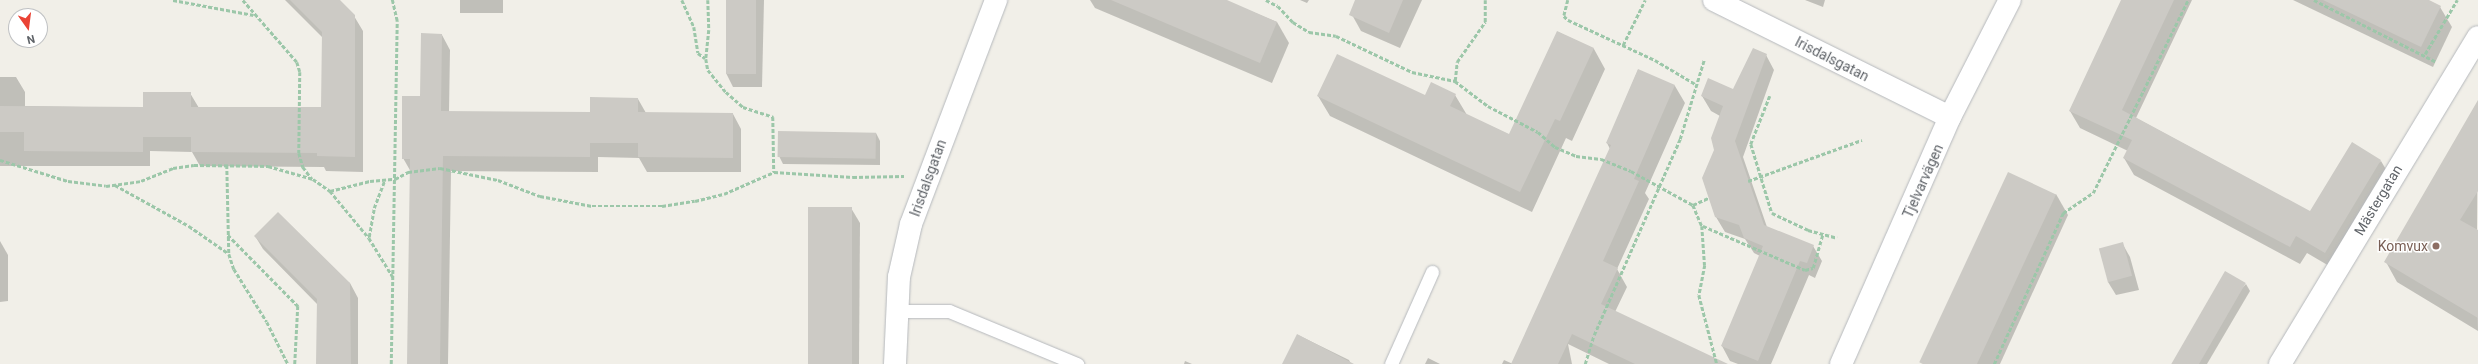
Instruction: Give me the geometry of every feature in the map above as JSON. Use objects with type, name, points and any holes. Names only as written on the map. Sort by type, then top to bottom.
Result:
[{"type":"street","name":"Irisdalsgatan","points":[[895,364],[896,310],[899,277],[911,224],[996,0]]},
{"type":"street","name":"Irisdalsgatan","points":[[1714,0],[1950,117]]},
{"type":"street","name":"Tjelvarvägen","points":[[1841,364],[1950,117],[2010,0]]},
{"type":"street","name":"Mästergatan","points":[[2280,364],[2478,36]]},
{"type":"lane","points":[[1391,364],[1432,272]]},
{"type":"lane","points":[[896,310],[949,311],[1077,364]]},
{"type":"path","points":[[173,0],[255,15]]},
{"type":"path","points":[[243,0],[297,62],[300,72],[299,153],[303,167],[313,179],[330,191],[369,238],[393,277]]},
{"type":"path","points":[[391,364],[397,21],[392,0]]},
{"type":"path","points":[[682,0],[694,26],[698,53],[706,59]]},
{"type":"path","points":[[708,0],[709,30],[706,59],[708,70],[726,92],[743,106],[773,117],[774,172]]},
{"type":"path","points":[[1266,0],[1278,6],[1293,22],[1309,32],[1336,36],[1412,72],[1455,81],[1488,106],[1538,132],[1555,147],[1576,156],[1600,159],[1659,186],[1693,205],[1702,226],[1705,265],[1699,296],[1717,364]]},
{"type":"path","points":[[1455,81],[1457,62],[1485,22],[1485,0]]},
{"type":"path","points":[[1568,0],[1564,16],[1568,20],[1623,45],[1697,86]]},
{"type":"path","points":[[1623,45],[1645,0]]},
{"type":"path","points":[[1994,364],[2063,213],[2093,193],[2188,0]]},
{"type":"path","points":[[2314,0],[2425,54],[2456,74]]},
{"type":"path","points":[[2425,54],[2457,0]]},
{"type":"path","points":[[1585,364],[1594,335],[1680,139],[1704,60]]},
{"type":"path","points":[[1770,96],[1751,144],[1772,213],[1823,234],[1837,238]]},
{"type":"path","points":[[1748,181],[1862,140]]},
{"type":"path","points":[[0,160],[68,181],[115,185],[141,180],[173,168],[227,165],[268,166],[313,179]]},
{"type":"path","points":[[227,165],[229,254],[234,269],[267,322],[288,364]]},
{"type":"path","points":[[330,191],[370,181],[395,179],[408,172],[440,168],[498,180],[540,196],[566,202],[592,206],[662,206],[724,194],[774,172],[853,177],[929,175]]},
{"type":"path","points":[[369,238],[374,208],[385,180]]},
{"type":"path","points":[[115,185],[189,226],[229,254]]},
{"type":"path","points":[[1693,205],[1708,198]]},
{"type":"path","points":[[1702,226],[1805,270],[1813,268],[1823,234]]},
{"type":"path","points":[[228,235],[298,306],[295,364]]},
{"type":"building","points":[[290,0],[340,0],[355,15],[355,157],[317,156],[317,153],[191,152],[191,137],[143,137],[143,152],[24,151],[24,132],[0,132],[0,106],[143,107],[143,92],[191,92],[191,107],[321,107],[322,32]]},
{"type":"building","points":[[726,0],[756,0],[756,74],[726,74]]},
{"type":"building","points":[[1111,0],[1227,0],[1277,22],[1260,63]]},
{"type":"building","points":[[1355,0],[1403,0],[1389,33],[1349,15]]},
{"type":"building","points":[[2121,0],[2174,0],[2122,110],[2310,211],[2352,142],[2381,160],[2325,253],[2296,236],[2290,247],[2123,158],[2132,140],[2069,111]]},
{"type":"building","points":[[2323,0],[2429,0],[2441,6],[2421,47]]},
{"type":"building","points":[[1557,31],[1594,48],[1560,121],[1555,119],[1520,192],[1317,96],[1337,54],[1425,95],[1431,82],[1456,94],[1450,106],[1509,134]]},
{"type":"building","points":[[421,33],[442,34],[441,111],[590,112],[590,97],[638,98],[638,112],[733,113],[733,158],[638,157],[638,143],[590,143],[590,157],[443,156],[440,364],[407,364],[410,159],[402,159],[402,96],[420,96]]},
{"type":"building","points":[[1753,48],[1767,54],[1735,141],[1764,225],[1814,245],[1807,263],[1800,261],[1758,361],[1721,346],[1763,246],[1744,238],[1739,225],[1715,217],[1702,178],[1714,150],[1711,138],[1723,106],[1701,96],[1708,78],[1733,89]]},
{"type":"building","points":[[1638,69],[1675,85],[1634,179],[1639,181],[1603,261],[1618,268],[1601,304],[1728,364],[1635,364],[1572,334],[1558,364],[1511,364],[1611,145],[1606,143]]},
{"type":"building","name":"Komvux","points":[[2478,100],[2478,191],[2460,220],[2478,230],[2478,318],[2384,262]]},
{"type":"building","points":[[778,131],[876,133],[876,159],[778,157]]},
{"type":"building","points":[[2008,172],[2056,194],[1977,364],[1923,364],[1919,362]]},
{"type":"building","points":[[808,207],[852,207],[852,364],[808,364]]},
{"type":"building","points":[[278,212],[350,283],[351,364],[316,364],[317,299],[254,236]]},
{"type":"building","points":[[2123,242],[2132,276],[2108,282],[2099,248]]},
{"type":"building","points":[[2225,271],[2246,283],[2199,364],[2171,364]]},
{"type":"building","points":[[1297,334],[1354,364],[1282,364]]},
{"type":"place","name":"Komvux","points":[[2436,246]]}]
